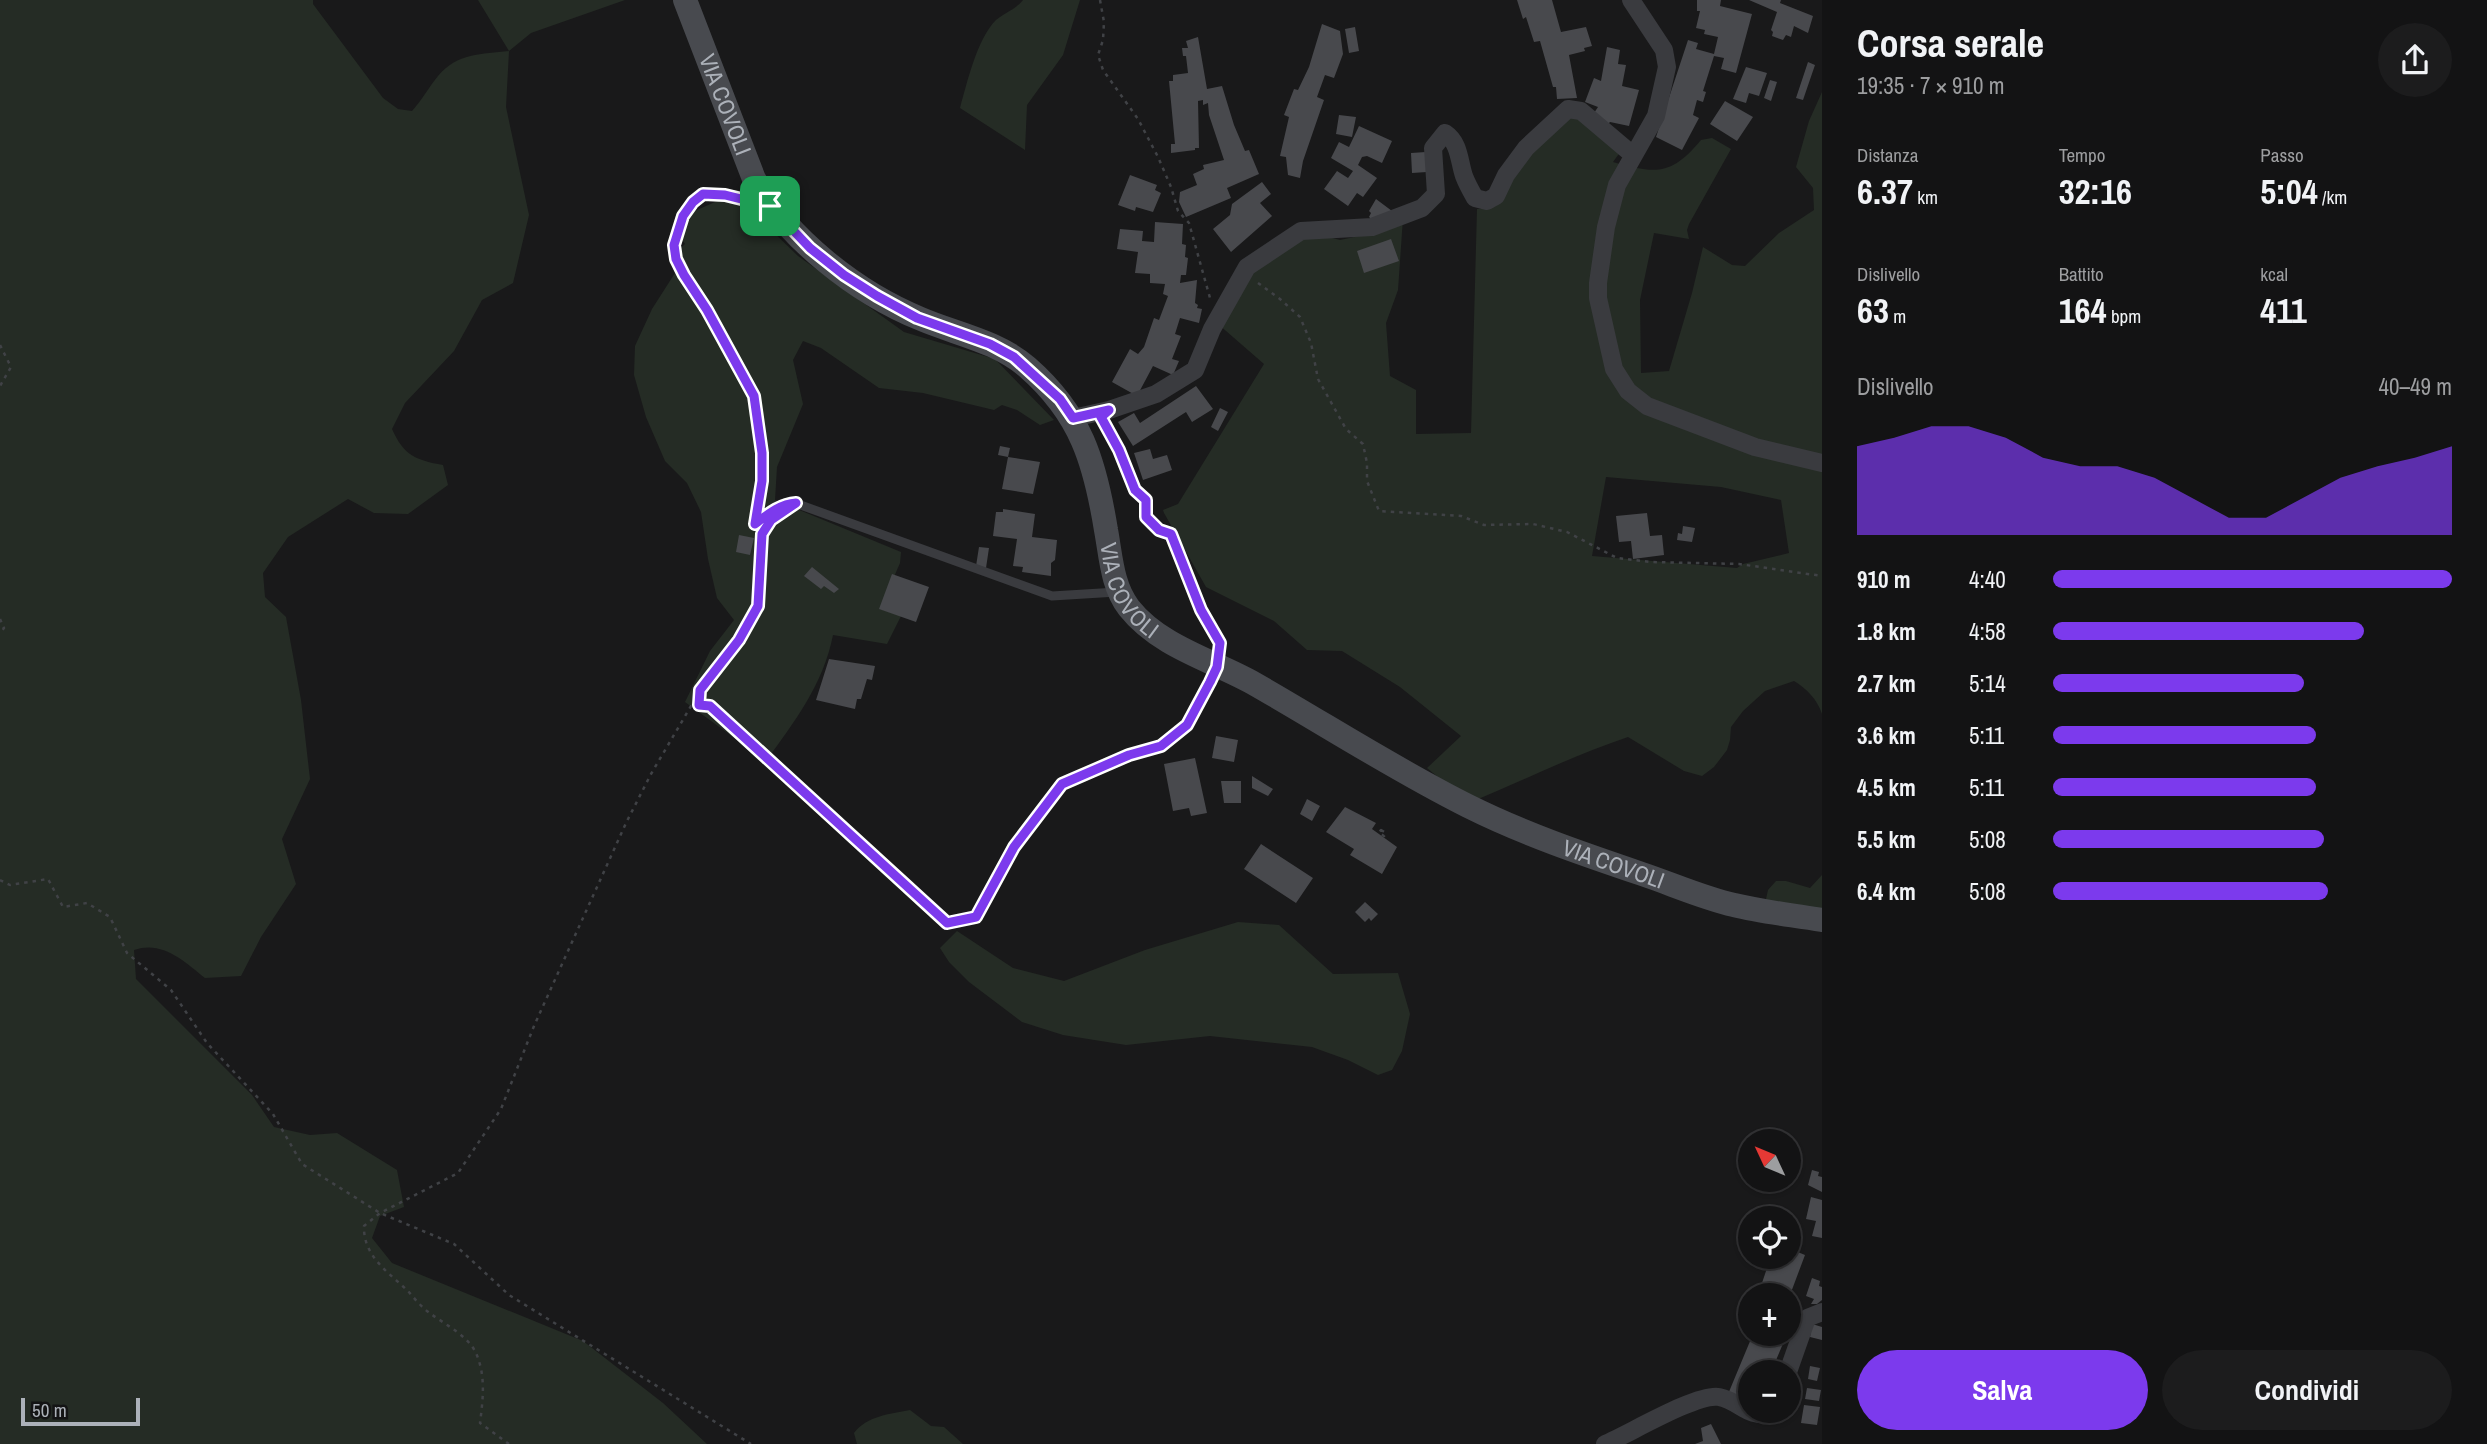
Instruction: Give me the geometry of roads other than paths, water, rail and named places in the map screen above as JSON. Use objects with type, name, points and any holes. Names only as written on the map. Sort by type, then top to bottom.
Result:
[{"type":"street","name":"VIA COVOLI","points":[[685,0],[750,170],[770,206],[810,248],[844,275],[917,318],[990,344],[1014,357],[1060,399],[1079,429],[1102,502],[1118,592],[1131,610],[1150,628],[1437,790],[1556,845],[1730,905],[1822,920]]},
{"type":"street","points":[[1631,0],[1657,39],[1667,60],[1656,116],[1617,185],[1610,207],[1598,283],[1598,298],[1608,347],[1618,378],[1628,391],[1647,406],[1755,447],[1822,463]]},
{"type":"street","points":[[1073,418],[1109,410],[1156,394],[1195,370],[1212,329],[1247,267],[1301,231],[1372,227],[1422,208],[1436,194],[1433,148],[1445,133],[1451,137],[1461,158],[1464,176],[1475,198],[1487,201],[1496,195],[1506,174],[1526,148],[1568,109],[1581,111],[1633,155]]},
{"type":"street","points":[[1792,1360],[1807,1318],[1822,1312]]},
{"type":"street","points":[[1605,1444],[1702,1399],[1720,1397],[1738,1406]]},
{"type":"lane","points":[[796,503],[1052,596],[1118,592]]}]
